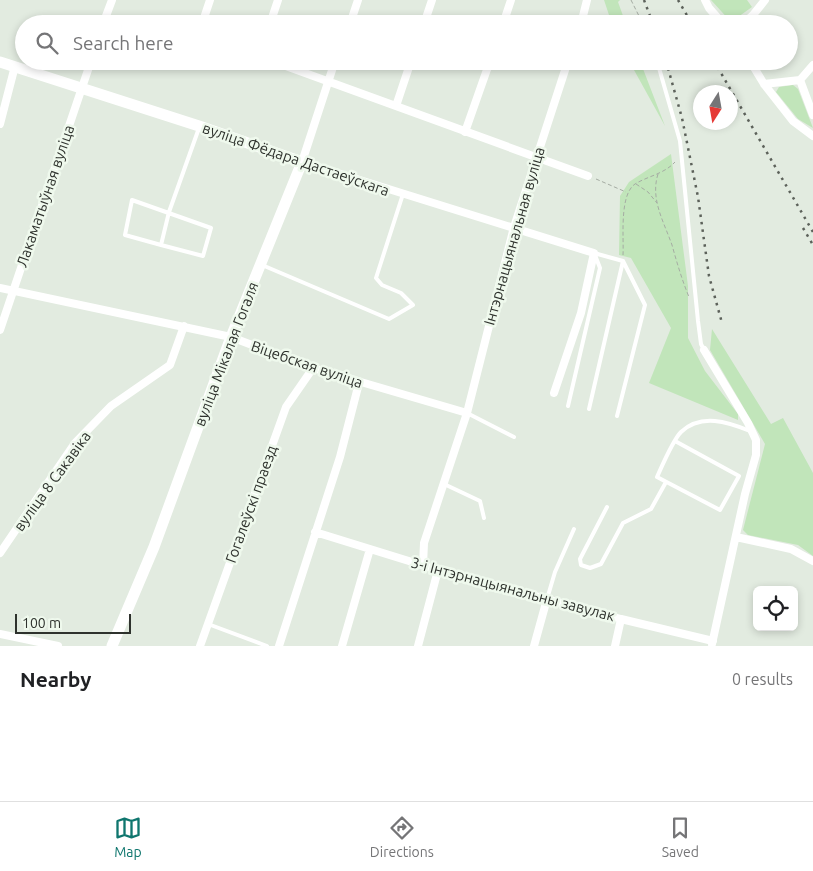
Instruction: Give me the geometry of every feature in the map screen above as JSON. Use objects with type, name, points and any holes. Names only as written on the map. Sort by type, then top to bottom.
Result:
[{"type":"street","points":[[106,15],[112,0]]},
{"type":"street","points":[[205,15],[210,0]]},
{"type":"street","points":[[273,15],[278,0]]},
{"type":"street","points":[[353,15],[358,0]]},
{"type":"street","points":[[427,15],[432,0]]},
{"type":"street","points":[[506,15],[511,0]]},
{"type":"street","points":[[583,15],[587,0]]},
{"type":"street","points":[[705,0],[715,15]]},
{"type":"street","points":[[754,15],[765,0]]},
{"type":"street","name":"вуліца Фёдара Дастаеўскага","points":[[0,62],[15,66]]},
{"type":"street","points":[[764,84],[800,80],[813,65]]},
{"type":"street","points":[[0,124],[15,66]]},
{"type":"street","name":"вуліца Фёдара Дастаеўскага","points":[[27,70],[302,162],[402,194],[514,226],[594,253]]},
{"type":"street","name":"Лакаматыўная вуліца","points":[[0,330],[88,70]]},
{"type":"street","points":[[296,70],[588,176]]},
{"type":"street","name":"вуліца Мікалая Гогаля","points":[[112,646],[154,547],[231,337],[302,162],[333,70]]},
{"type":"street","points":[[396,106],[408,70]]},
{"type":"street","points":[[465,132],[487,70]]},
{"type":"street","name":"Інтэрнацыянальная вуліца","points":[[423,565],[424,543],[467,413],[514,226],[565,70]]},
{"type":"street","points":[[755,70],[793,121],[813,136]]},
{"type":"street","points":[[800,80],[813,116]]},
{"type":"street","points":[[554,393],[581,313],[594,253]]},
{"type":"street","name":"Віцебская вуліца","points":[[0,288],[231,337],[313,368],[467,413]]},
{"type":"street","name":"вуліца 8 Сакавіка","points":[[0,553],[75,443],[111,406],[170,365],[184,326]]},
{"type":"street","points":[[704,350],[756,440],[756,454],[745,494],[712,644]]},
{"type":"street","name":"Гогалеўскі праезд","points":[[200,646],[286,407],[313,368]]},
{"type":"street","points":[[279,646],[340,457],[359,382]]},
{"type":"street","name":"3-і Інтэрнацыянальны завулак","points":[[315,532],[438,570],[712,644]]},
{"type":"street","points":[[736,537],[791,549],[813,561]]},
{"type":"street","points":[[342,646],[370,549]]},
{"type":"street","points":[[418,646],[438,570]]},
{"type":"street","points":[[534,646],[547,600]]},
{"type":"street","points":[[615,646],[621,619]]},
{"type":"street","points":[[0,634],[58,646]]},
{"type":"lane","points":[[660,70],[680,141],[698,321],[701,344],[704,350]]},
{"type":"lane","points":[[161,245],[168,212],[199,126]]},
{"type":"lane","points":[[260,264],[389,319],[413,305],[401,293],[382,285],[376,278],[402,194]]},
{"type":"lane","points":[[132,200],[168,212],[211,228],[203,256],[125,236],[132,200]]},
{"type":"lane","points":[[594,253],[623,261],[645,305],[617,416]]},
{"type":"lane","points":[[568,406],[600,268],[594,253]]},
{"type":"lane","points":[[589,409],[623,261]]},
{"type":"lane","points":[[467,413],[514,437]]},
{"type":"lane","points":[[676,441],[738,476],[720,510],[657,477],[680,433],[697,421],[708,420],[736,425],[752,432]]},
{"type":"lane","points":[[606,507],[580,559],[581,565],[590,568],[601,564],[624,523],[651,509],[666,482]]},
{"type":"lane","points":[[444,484],[480,501],[484,518]]},
{"type":"lane","points":[[547,600],[555,572],[574,529]]},
{"type":"lane","points":[[208,624],[267,646]]},
{"type":"path","points":[[631,0],[638,15]]},
{"type":"path","points":[[623,261],[624,205],[628,192],[636,184],[670,167],[681,156]]},
{"type":"path","points":[[658,174],[655,184],[657,204],[690,300]]},
{"type":"path","points":[[588,176],[628,192]]},
{"type":"path","points":[[636,184],[648,192],[657,204]]},
{"type":"green space","points":[[604,0],[620,0],[618,2],[623,15],[609,15]]},
{"type":"green space","points":[[711,0],[747,0],[752,7],[741,15],[725,15]]},
{"type":"green space","points":[[634,70],[643,70],[665,126]]},
{"type":"green space","points":[[793,85],[798,89],[813,128],[798,119],[776,92],[779,87]]},
{"type":"green space","points":[[671,154],[688,286],[688,338],[705,371],[738,414],[738,420],[649,383],[671,328],[631,258],[619,255],[620,196],[629,182]]},
{"type":"green space","points":[[712,329],[771,424],[783,418],[813,473],[813,556],[798,545],[748,535],[743,530],[765,444],[710,350]]},
{"type":"railway","points":[[644,0],[650,15]]},
{"type":"railway","points":[[678,0],[687,15]]},
{"type":"railway","points":[[669,70],[682,118],[698,197],[709,276],[722,323]]},
{"type":"railway","points":[[719,70],[813,232]]},
{"type":"railway","points":[[803,228],[813,245]]}]
